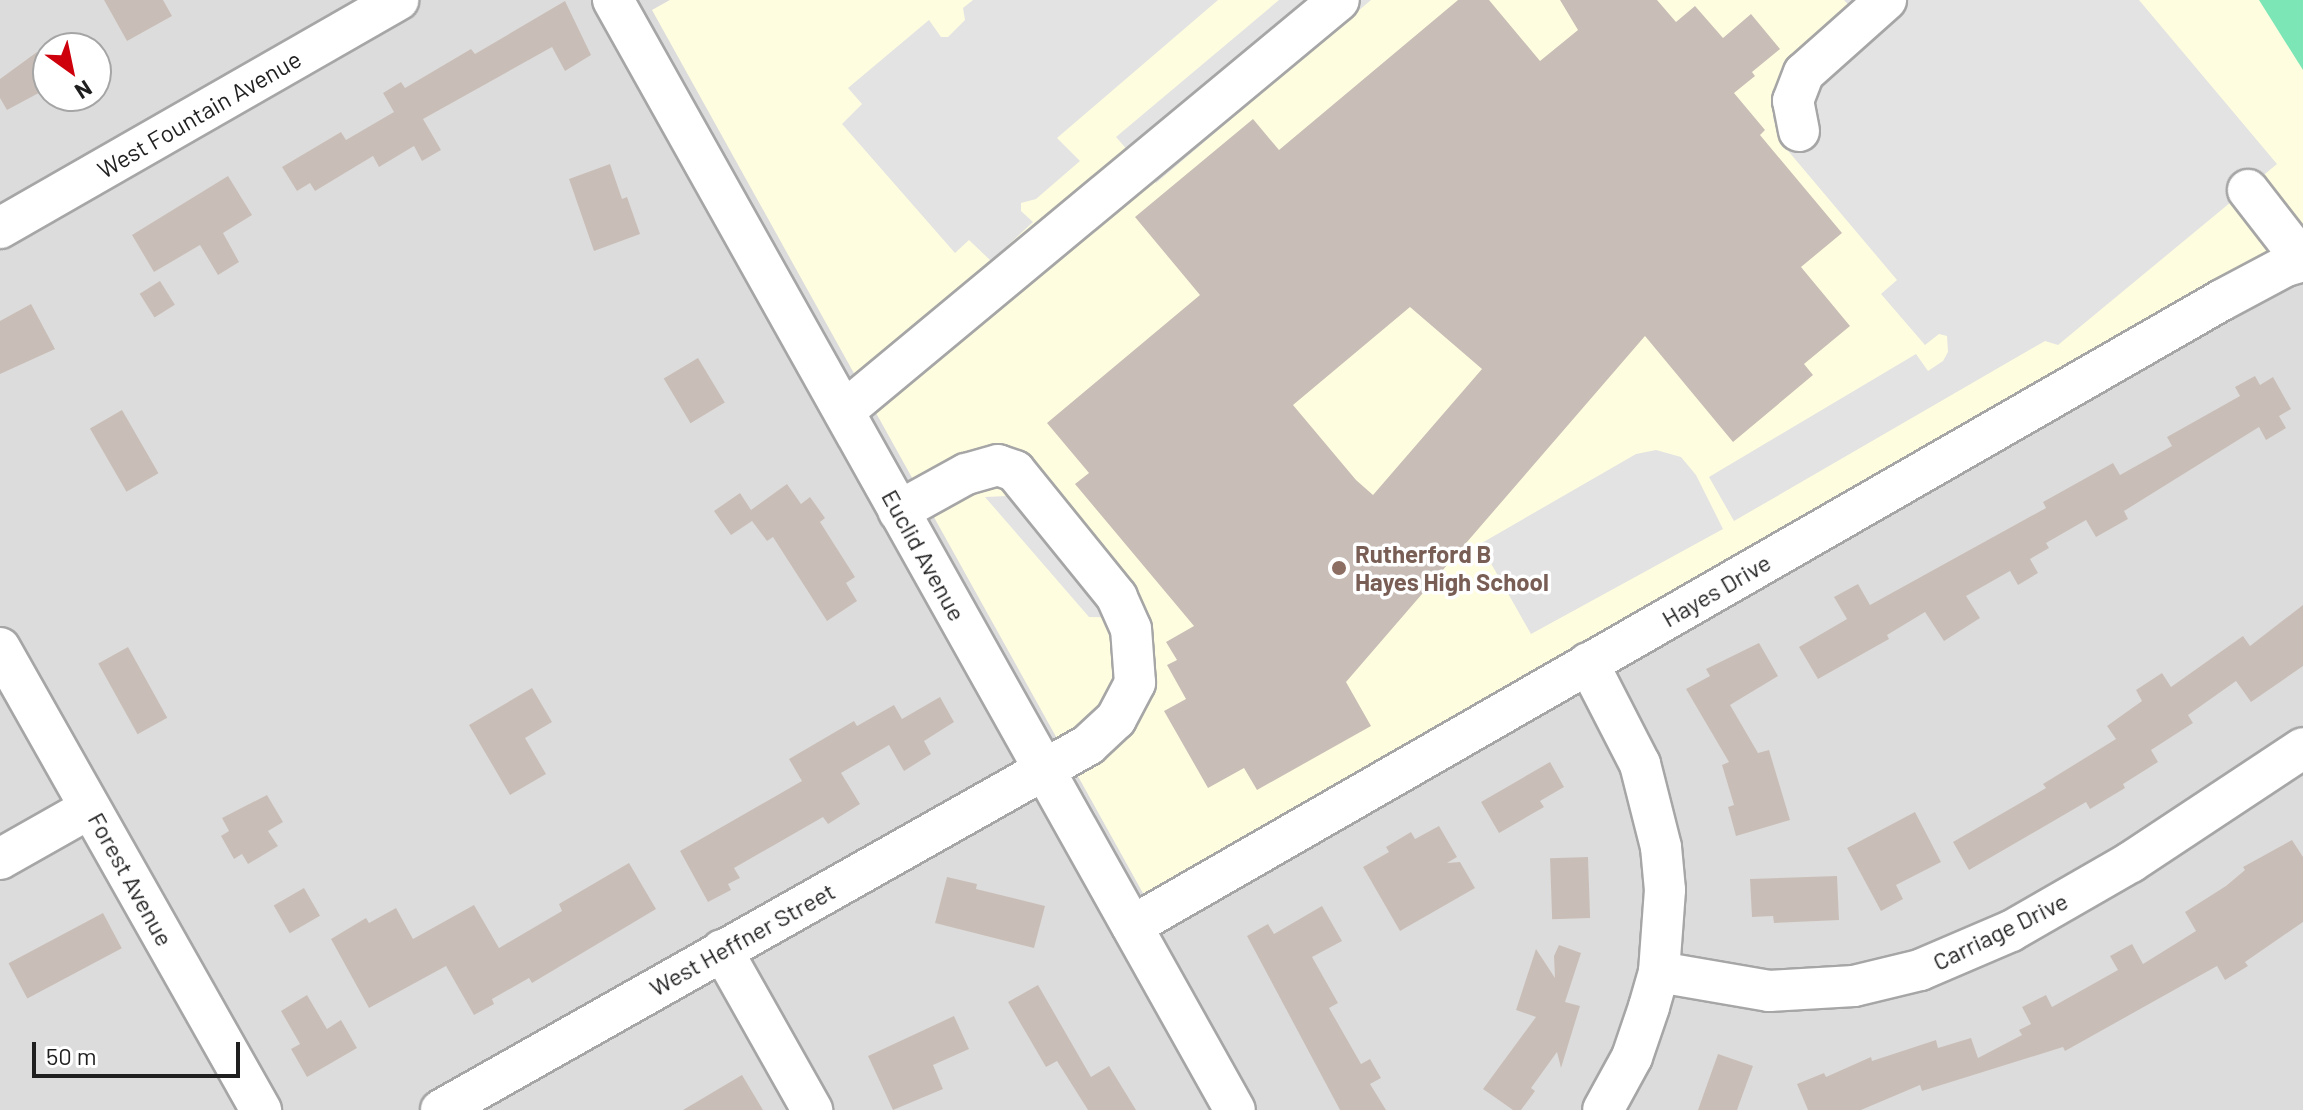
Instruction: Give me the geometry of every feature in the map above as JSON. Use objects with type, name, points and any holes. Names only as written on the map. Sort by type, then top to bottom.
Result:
[{"type":"street","name":"West Fountain Avenue","points":[[0,228],[398,0]]},
{"type":"street","name":"Euclid Avenue","points":[[613,0],[1235,1110]]},
{"type":"street","points":[[844,411],[1339,0]]},
{"type":"street","points":[[1799,131],[1793,101],[1804,73],[1886,0]]},
{"type":"street","points":[[2248,190],[2303,261]]},
{"type":"street","name":"Hayes Drive","points":[[1132,926],[2222,300],[2286,266],[2303,261]]},
{"type":"street","name":"West Heffner Street","points":[[441,1110],[1088,745],[1116,719],[1135,683],[1131,629],[1117,597],[1015,471],[998,465],[966,474],[899,511]]},
{"type":"street","name":"Forest Avenue","points":[[0,648],[261,1110]]},
{"type":"street","points":[[1588,663],[1620,720],[1649,791],[1661,847],[1665,890],[1659,972],[1632,1057],[1603,1110]]},
{"type":"street","name":"Carriage Drive","points":[[1659,972],[1769,991],[1854,986],[1920,970],[2011,931],[2131,862],[2303,748]]},
{"type":"street","points":[[0,859],[90,808]]},
{"type":"street","points":[[722,950],[812,1110]]},
{"type":"shaded area","points":[[0,0],[670,0],[653,10],[2287,241],[2303,234],[2303,1110],[0,1110]]},
{"type":"shaded area","name":"Rutherford B Hayes High School","points":[[670,0],[2303,0],[2303,234],[1144,895],[652,10]]},
{"type":"shaded area","points":[[973,0],[1218,0],[1057,138],[1080,161],[1036,199],[1021,203],[1021,211],[1033,222],[991,261],[969,240],[955,253],[842,124],[862,104],[848,88],[929,20],[941,37],[948,37],[965,20],[963,8]]},
{"type":"shaded area","points":[[1279,0],[1371,0],[1156,183],[1116,137]]},
{"type":"shaded area","points":[[1844,0],[2139,0],[2277,164],[2058,345],[2045,341],[1734,521],[1709,477],[1916,354],[1928,371],[1943,361],[1948,352],[1947,336],[1939,334],[1925,345],[1881,294],[1897,280],[1784,146],[1773,118],[1773,96],[1784,72],[1853,10]]},
{"type":"shaded area","points":[[1656,450],[1681,457],[1696,475],[1723,529],[1531,634],[1480,544],[1636,454]]},
{"type":"shaded area","points":[[1036,469],[1144,618],[1089,617],[985,497],[1007,496]]},
{"type":"green space","points":[[2259,0],[2303,0],[2303,70]]},
{"type":"building","points":[[104,0],[163,0],[172,16],[127,41]]},
{"type":"building","points":[[1458,0],[1489,0],[1540,61],[1578,30],[1560,0],[1657,0],[1676,22],[1695,6],[1723,38],[1751,14],[1780,49],[1752,72],[1755,76],[1734,93],[1765,130],[1760,135],[1842,233],[1801,267],[1850,326],[1804,364],[1813,375],[1733,442],[1645,336],[1346,682],[1371,726],[1257,790],[1244,768],[1208,788],[1164,711],[1186,699],[1167,665],[1177,660],[1166,642],[1194,626],[1075,484],[1089,473],[1047,423],[1200,295],[1135,217],[1253,119],[1279,150]],"holes":[[[1410,307],[1482,369],[1373,495],[1356,480],[1293,405]]]},
{"type":"building","points":[[565,1],[591,55],[565,71],[552,47],[423,119],[441,150],[422,161],[414,146],[379,167],[373,156],[315,191],[310,183],[297,191],[282,167],[341,132],[346,140],[394,112],[383,93],[401,82],[405,88],[471,49],[475,54]]},
{"type":"building","points":[[32,56],[32,97],[7,110],[0,98],[0,79]]},
{"type":"building","points":[[610,164],[622,199],[627,197],[640,234],[594,251],[569,179]]},
{"type":"building","points":[[228,176],[252,215],[223,233],[239,262],[218,275],[200,245],[154,272],[132,235]]},
{"type":"building","points":[[160,281],[175,305],[154,317],[140,294]]},
{"type":"building","points":[[31,304],[55,349],[0,374],[0,321]]},
{"type":"building","points":[[698,358],[725,403],[690,423],[664,379]]},
{"type":"building","points":[[2255,376],[2260,385],[2273,377],[2291,409],[2279,416],[2286,428],[2266,440],[2259,427],[2124,511],[2128,519],[2096,537],[2086,520],[2046,543],[2049,548],[2030,559],[2038,573],[2018,585],[2010,571],[1966,596],[1980,618],[1944,641],[1925,612],[1887,635],[1889,639],[1818,679],[1799,647],[1847,619],[1834,597],[1858,584],[1870,605],[2046,508],[2043,502],[2113,463],[2120,475],[2172,446],[2167,437],[2240,396],[2235,387]]},
{"type":"building","points":[[122,410],[158,473],[126,492],[90,429]]},
{"type":"building","points":[[787,484],[801,504],[810,497],[825,518],[820,522],[855,577],[846,583],[857,601],[827,621],[773,537],[767,541],[752,521],[731,535],[714,511],[740,493],[751,510]]},
{"type":"building","points":[[2303,605],[2303,666],[2251,702],[2236,681],[2188,715],[2193,723],[2151,750],[2158,762],[2123,784],[2125,788],[2090,809],[2086,802],[1969,870],[1953,842],[2046,788],[2043,784],[2116,739],[2107,726],[2142,701],[2136,690],[2162,673],[2171,687],[2243,636],[2250,646]]},
{"type":"building","points":[[1759,643],[1778,676],[1730,705],[1758,753],[1769,750],[1790,820],[1736,836],[1728,807],[1734,805],[1722,765],[1729,762],[1686,689],[1710,676],[1706,669]]},
{"type":"building","points":[[128,647],[167,718],[138,734],[98,663]]},
{"type":"building","points":[[532,688],[552,722],[525,738],[546,774],[510,795],[469,725]]},
{"type":"building","points":[[940,697],[954,722],[924,741],[931,754],[904,771],[889,745],[841,773],[860,804],[828,824],[823,817],[734,868],[740,878],[728,884],[731,890],[708,902],[680,851],[802,781],[789,759],[854,721],[857,726],[894,705],[902,719]]},
{"type":"building","points":[[1550,762],[1564,787],[1540,801],[1544,807],[1499,833],[1481,802]]},
{"type":"building","points":[[267,795],[283,822],[268,831],[278,846],[248,864],[242,854],[234,859],[221,836],[229,831],[222,818]]},
{"type":"building","points":[[1915,812],[1941,862],[1896,885],[1903,899],[1881,911],[1847,848]]},
{"type":"building","points":[[1439,826],[1457,857],[1447,863],[1460,862],[1475,888],[1400,931],[1363,867],[1389,852],[1386,847],[1411,832],[1415,839]]},
{"type":"building","points":[[2292,840],[2303,857],[2303,922],[2245,962],[2248,966],[2225,980],[2217,966],[2065,1051],[2063,1047],[1922,1091],[1920,1085],[1861,1110],[1808,1110],[1797,1084],[1824,1073],[1826,1077],[1871,1057],[1872,1061],[1936,1040],[1938,1048],[1971,1038],[1978,1058],[2022,1035],[2019,1030],[2031,1024],[2022,1007],[2046,995],[2052,1007],[2118,970],[2110,956],[2132,944],[2143,964],[2196,931],[2185,912],[2226,886],[2245,870],[2243,867]]},
{"type":"building","points":[[1588,857],[1590,918],[1552,919],[1550,858]]},
{"type":"building","points":[[629,863],[656,909],[532,983],[529,978],[492,999],[494,1004],[474,1015],[446,966],[369,1008],[331,939],[366,918],[369,923],[396,908],[413,939],[474,905],[499,948],[562,911],[559,904]]},
{"type":"building","points":[[1837,876],[1839,920],[1774,923],[1773,916],[1752,917],[1750,879]]},
{"type":"building","points":[[947,877],[977,884],[976,889],[1045,906],[1034,948],[935,923]]},
{"type":"building","points":[[304,888],[320,916],[290,933],[274,906]]},
{"type":"building","points":[[1322,906],[1342,941],[1312,957],[1338,1003],[1329,1008],[1361,1064],[1370,1059],[1381,1078],[1370,1084],[1386,1110],[1340,1110],[1247,936],[1268,924],[1274,934]]},
{"type":"building","points":[[103,913],[122,948],[27,999],[9,963]]},
{"type":"building","points":[[1559,945],[1581,953],[1565,1002],[1580,1006],[1561,1068],[1557,1052],[1531,1088],[1535,1091],[1521,1110],[1513,1110],[1483,1089],[1536,1017],[1516,1010],[1536,949],[1555,978],[1554,956]]},
{"type":"building","points":[[1038,985],[1091,1077],[1109,1066],[1136,1110],[1088,1110],[1057,1061],[1046,1067],[1008,1002]]},
{"type":"building","points":[[307,995],[327,1029],[341,1020],[357,1048],[307,1077],[291,1049],[300,1044],[281,1011]]},
{"type":"building","points":[[954,1016],[969,1049],[933,1065],[943,1089],[893,1110],[868,1056]]},
{"type":"building","points":[[1718,1054],[1753,1066],[1737,1110],[1698,1110]]},
{"type":"building","points":[[742,1075],[763,1110],[683,1110]]},
{"type":"place","name":"Rutherford B Hayes High School","points":[[1339,568]]}]
